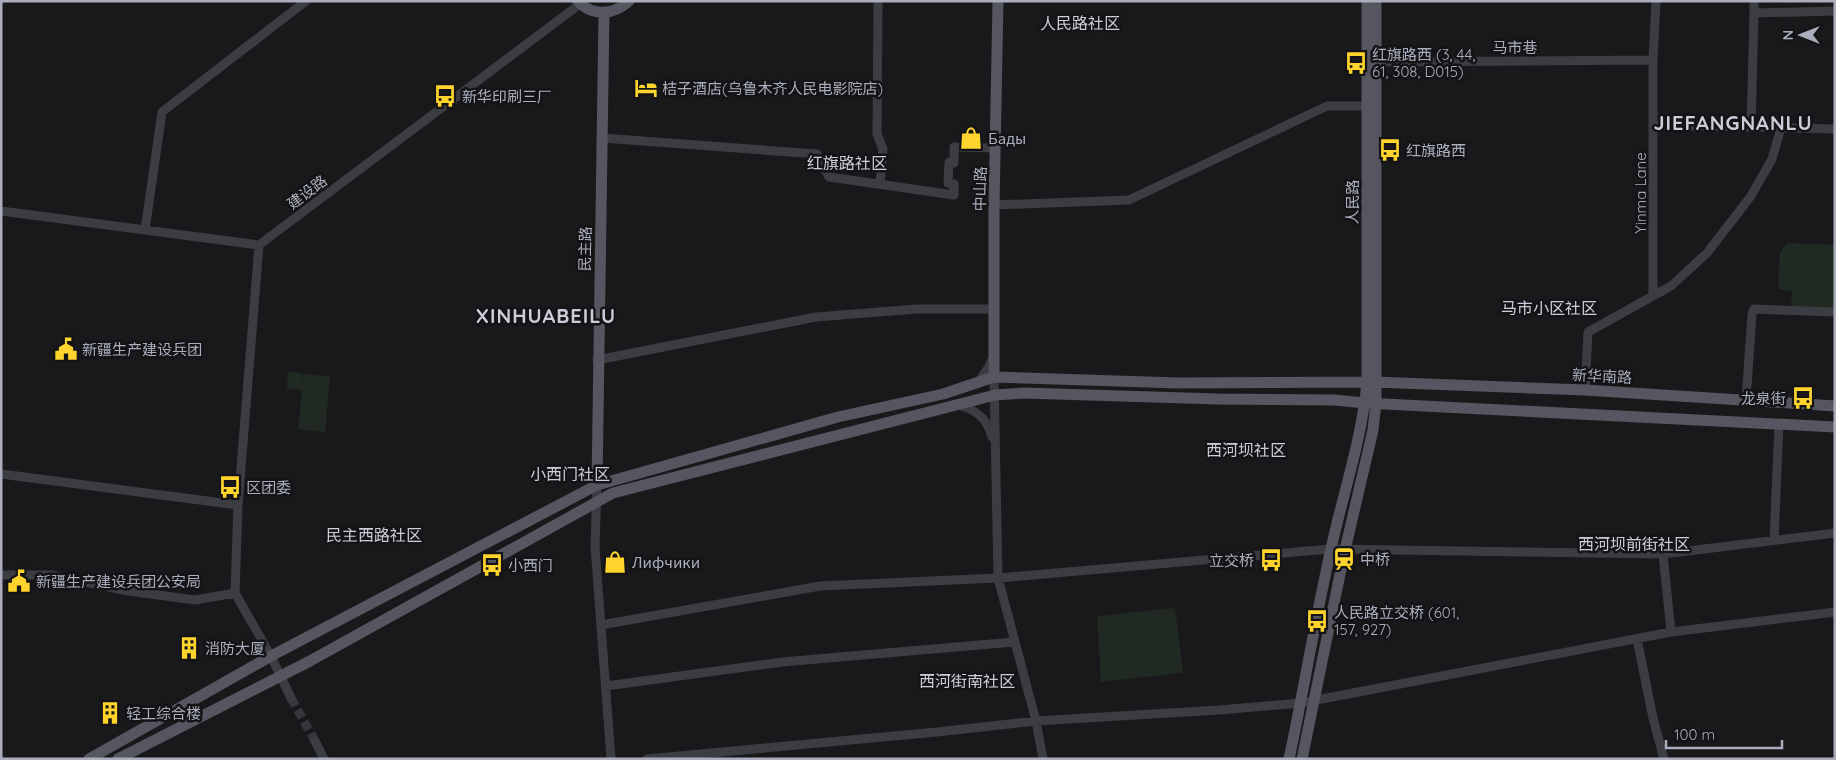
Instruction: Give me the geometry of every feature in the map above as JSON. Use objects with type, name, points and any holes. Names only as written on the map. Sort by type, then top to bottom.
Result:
[{"type":"main road","points":[[579,2],[587,9],[604,13],[623,7],[629,1]]},
{"type":"main road","name":"中山路","points":[[994,377],[994,205],[998,1]]},
{"type":"main road","name":"人民路","points":[[1367,1],[1371,382]]},
{"type":"main road","name":"人民路","points":[[1370,403],[1376,1]]},
{"type":"main road","name":"民主路","points":[[597,485],[597,360],[604,13]]},
{"type":"main road","name":"新华南路","points":[[89,759],[271,656],[597,485],[838,417],[944,394],[994,377],[1178,383],[1371,382],[1584,390],[1835,406]]},
{"type":"main road","points":[[118,759],[281,675],[613,493],[994,395],[1024,393],[1218,399],[1334,400],[1835,427]]},
{"type":"main road","points":[[1289,759],[1330,549],[1362,425],[1370,403]]},
{"type":"main road","points":[[1302,759],[1345,550],[1373,430],[1370,403]]},
{"type":"street","points":[[145,230],[162,112],[306,1]]},
{"type":"street","points":[[878,1],[877,134],[883,149],[880,184]]},
{"type":"street","name":"Yinma Lane","points":[[1653,296],[1653,60],[1656,1]]},
{"type":"street","points":[[1751,127],[1754,1]]},
{"type":"street","name":"建设路","points":[[259,246],[579,2]]},
{"type":"street","points":[[1754,14],[1835,11]]},
{"type":"street","name":"马市巷","points":[[1376,62],[1653,60]]},
{"type":"street","points":[[994,205],[1129,200],[1327,106],[1367,106]]},
{"type":"street","points":[[1654,125],[1835,129]]},
{"type":"street","points":[[1584,390],[1588,332],[1672,286],[1706,253],[1745,203],[1772,159],[1781,128]]},
{"type":"street","points":[[602,138],[818,154],[829,177],[954,195],[954,184],[948,183],[949,162],[954,163],[954,147],[995,148]]},
{"type":"street","points":[[1,210],[259,246],[238,505],[235,593],[271,656],[291,698]]},
{"type":"street","points":[[597,360],[816,317],[916,309],[994,309]]},
{"type":"street","points":[[1746,401],[1752,314],[1754,309],[1835,312]]},
{"type":"street","points":[[979,381],[988,368],[993,356],[994,343]]},
{"type":"street","points":[[994,377],[998,578],[1036,721],[1043,759]]},
{"type":"street","points":[[958,404],[971,408],[982,416],[990,427],[996,451]]},
{"type":"street","points":[[1774,540],[1779,424]]},
{"type":"street","points":[[1,474],[238,505]]},
{"type":"street","points":[[597,485],[596,547],[611,759]]},
{"type":"street","points":[[601,625],[820,586],[998,578],[1330,549],[1663,554],[1835,533]]},
{"type":"street","points":[[1663,554],[1671,632]]},
{"type":"street","points":[[1,575],[52,575],[128,591],[195,600],[235,593]]},
{"type":"street","points":[[647,759],[1036,721],[1219,710],[1301,702],[1671,632],[1835,612]]},
{"type":"street","points":[[1637,638],[1653,718],[1664,759]]},
{"type":"street","points":[[606,686],[782,662],[1014,642]]},
{"type":"street","points":[[315,741],[324,759]]},
{"type":"shaded area","points":[[1787,243],[1835,245],[1835,309],[1791,307],[1792,291],[1778,289],[1780,253]]},
{"type":"shaded area","points":[[288,372],[302,373],[302,386],[303,374],[330,377],[325,432],[298,429],[302,390],[287,389]]},
{"type":"shaded area","points":[[1175,608],[1183,673],[1101,682],[1097,616]]},
{"type":"tunnel","points":[[291,698],[315,741]]},
{"type":"place","name":"红旗路西 (3, 44, 61, 308, D015)","points":[[1356,63]]},
{"type":"place","name":"桔子酒店(乌鲁木齐人民电影院店)","points":[[646,88]]},
{"type":"place","name":"新华印刷三厂","points":[[445,96]]},
{"type":"place","name":"Бады","points":[[971,138]]},
{"type":"place","name":"红旗路西","points":[[1390,150]]},
{"type":"place","name":"新疆生产建设兵团","points":[[66,349]]},
{"type":"place","name":"龙泉街","points":[[1803,398]]},
{"type":"place","name":"区团委","points":[[230,487]]},
{"type":"place","name":"中桥","points":[[1344,559]]},
{"type":"place","name":"立交桥","points":[[1271,560]]},
{"type":"place","name":"Лифчики","points":[[615,562]]},
{"type":"place","name":"小西门","points":[[492,565]]},
{"type":"place","name":"新疆生产建设兵团公安局","points":[[19,581]]},
{"type":"place","name":"人民路立交桥 (601, 157, 927)","points":[[1317,621]]},
{"type":"place","name":"消防大厦","points":[[189,648]]},
{"type":"place","name":"轻工综合楼","points":[[110,713]]},
{"type":"district","name":"人民路社区","points":[[1080,23]]},
{"type":"district","name":"JIEFANGNANLU","points":[[1733,122]]},
{"type":"district","name":"红旗路社区","points":[[847,163]]},
{"type":"district","name":"马市小区社区","points":[[1549,308]]},
{"type":"district","name":"XINHUABEILU","points":[[546,315]]},
{"type":"district","name":"西河坝社区","points":[[1246,450]]},
{"type":"district","name":"小西门社区","points":[[570,474]]},
{"type":"district","name":"民主西路社区","points":[[374,535]]},
{"type":"district","name":"西河坝前街社区","points":[[1634,544]]},
{"type":"district","name":"西河街南社区","points":[[967,681]]}]
